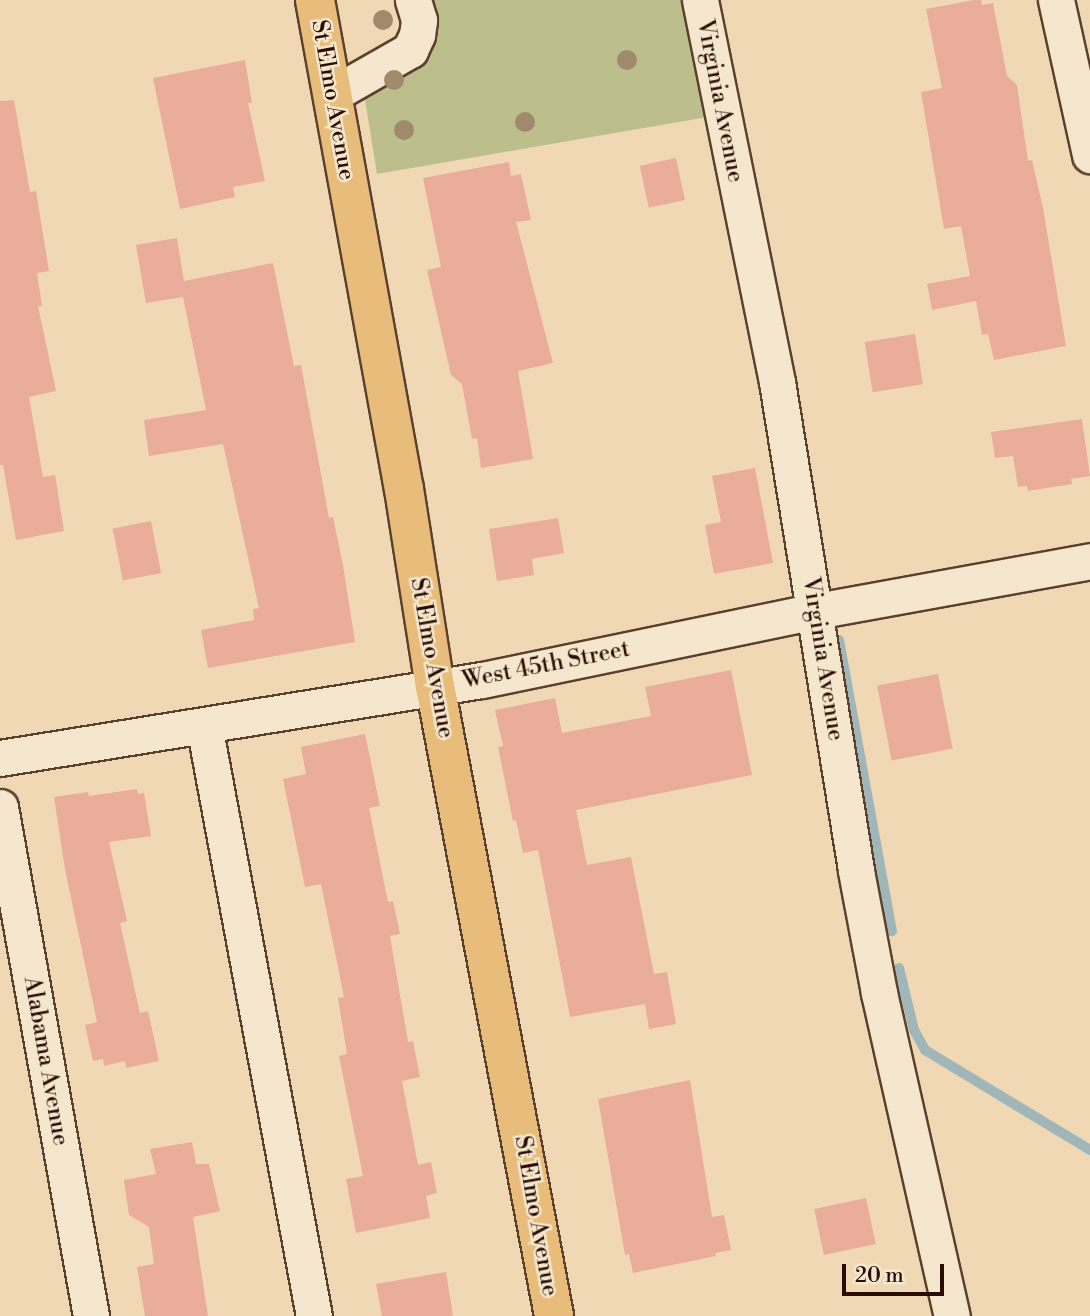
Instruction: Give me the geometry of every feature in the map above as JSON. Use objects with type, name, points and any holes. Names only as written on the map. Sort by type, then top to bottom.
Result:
[{"type":"main road","name":"St Elmo Avenue","points":[[315,0],[404,489],[435,686],[554,1316]]},
{"type":"street","points":[[333,94],[410,50],[417,34],[419,20],[413,0]]},
{"type":"street","name":"Virginia Avenue","points":[[700,0],[777,382],[856,871],[879,993],[952,1316]]},
{"type":"street","points":[[1056,0],[1090,155]]},
{"type":"street","name":"West 45th Street","points":[[0,758],[482,680],[816,611],[1090,561]]},
{"type":"street","points":[[204,725],[314,1316]]},
{"type":"street","name":"Alabama Avenue","points":[[0,807],[91,1316]]},
{"type":"green space","points":[[424,0],[684,0],[713,116],[377,174],[362,81],[409,66]]},
{"type":"building","points":[[981,0],[982,5],[993,3],[1007,76],[1017,85],[1028,161],[1032,160],[1043,208],[1066,346],[994,360],[988,334],[982,335],[976,301],[932,310],[927,284],[970,276],[961,226],[944,229],[921,92],[942,88],[926,9]]},
{"type":"building","points":[[245,60],[252,103],[248,103],[265,181],[233,187],[235,197],[180,209],[153,78]]},
{"type":"building","points":[[14,100],[30,192],[36,191],[49,271],[37,273],[42,306],[38,306],[56,391],[29,397],[43,477],[55,475],[64,531],[16,540],[3,465],[0,465],[0,101]]},
{"type":"building","points":[[676,158],[685,200],[649,208],[640,166]]},
{"type":"building","points":[[509,162],[511,176],[521,174],[531,220],[516,222],[553,363],[518,371],[533,459],[481,468],[477,438],[472,439],[462,384],[451,375],[427,270],[441,267],[423,178]]},
{"type":"building","points":[[177,238],[184,281],[273,263],[294,366],[301,365],[329,518],[333,517],[343,565],[355,642],[208,668],[201,630],[254,620],[253,609],[259,608],[223,444],[149,456],[144,420],[206,410],[183,297],[146,303],[136,245]]},
{"type":"building","points":[[915,334],[923,384],[873,392],[865,342]]},
{"type":"building","points":[[1082,419],[1090,476],[1071,479],[1072,484],[1028,491],[1027,486],[1018,487],[1013,456],[995,458],[991,432]]},
{"type":"building","points":[[755,468],[773,563],[714,574],[705,525],[721,522],[712,476]]},
{"type":"building","points":[[558,518],[564,553],[532,559],[534,575],[497,581],[489,529]]},
{"type":"building","points":[[151,521],[161,573],[123,580],[113,528]]},
{"type":"building","points":[[731,670],[752,775],[576,810],[587,865],[631,857],[654,974],[667,972],[676,1024],[649,1029],[645,1004],[570,1017],[538,850],[523,853],[516,820],[513,821],[498,747],[503,746],[495,710],[555,698],[562,733],[651,716],[645,687]]},
{"type":"building","points":[[938,674],[953,749],[892,760],[877,686]]},
{"type":"building","points":[[365,734],[380,806],[369,808],[388,902],[393,901],[400,934],[390,936],[408,1042],[413,1041],[420,1077],[402,1081],[418,1165],[431,1162],[437,1193],[426,1196],[430,1218],[356,1233],[346,1179],[363,1176],[339,1056],[347,1054],[338,998],[344,997],[321,884],[305,887],[283,779],[306,774],[301,747]]},
{"type":"building","points":[[137,789],[138,794],[144,793],[151,836],[109,842],[127,921],[120,923],[140,1013],[148,1011],[159,1061],[126,1068],[125,1061],[104,1066],[103,1059],[93,1061],[85,1025],[97,1022],[65,869],[54,797],[88,792],[89,796]]},
{"type":"building","points":[[690,1080],[712,1217],[724,1215],[731,1250],[715,1253],[716,1256],[633,1273],[629,1254],[625,1255],[598,1099]]},
{"type":"building","points":[[192,1142],[196,1164],[209,1164],[220,1211],[193,1217],[208,1316],[145,1316],[137,1267],[154,1264],[149,1227],[129,1215],[124,1180],[156,1174],[150,1149]]},
{"type":"building","points":[[866,1198],[876,1244],[824,1255],[814,1209]]},
{"type":"building","points":[[446,1272],[453,1316],[382,1316],[376,1284]]},
{"type":"waterway","points":[[839,640],[892,931]]},
{"type":"waterway","points":[[899,968],[914,1030],[925,1050],[1090,1150]]}]
